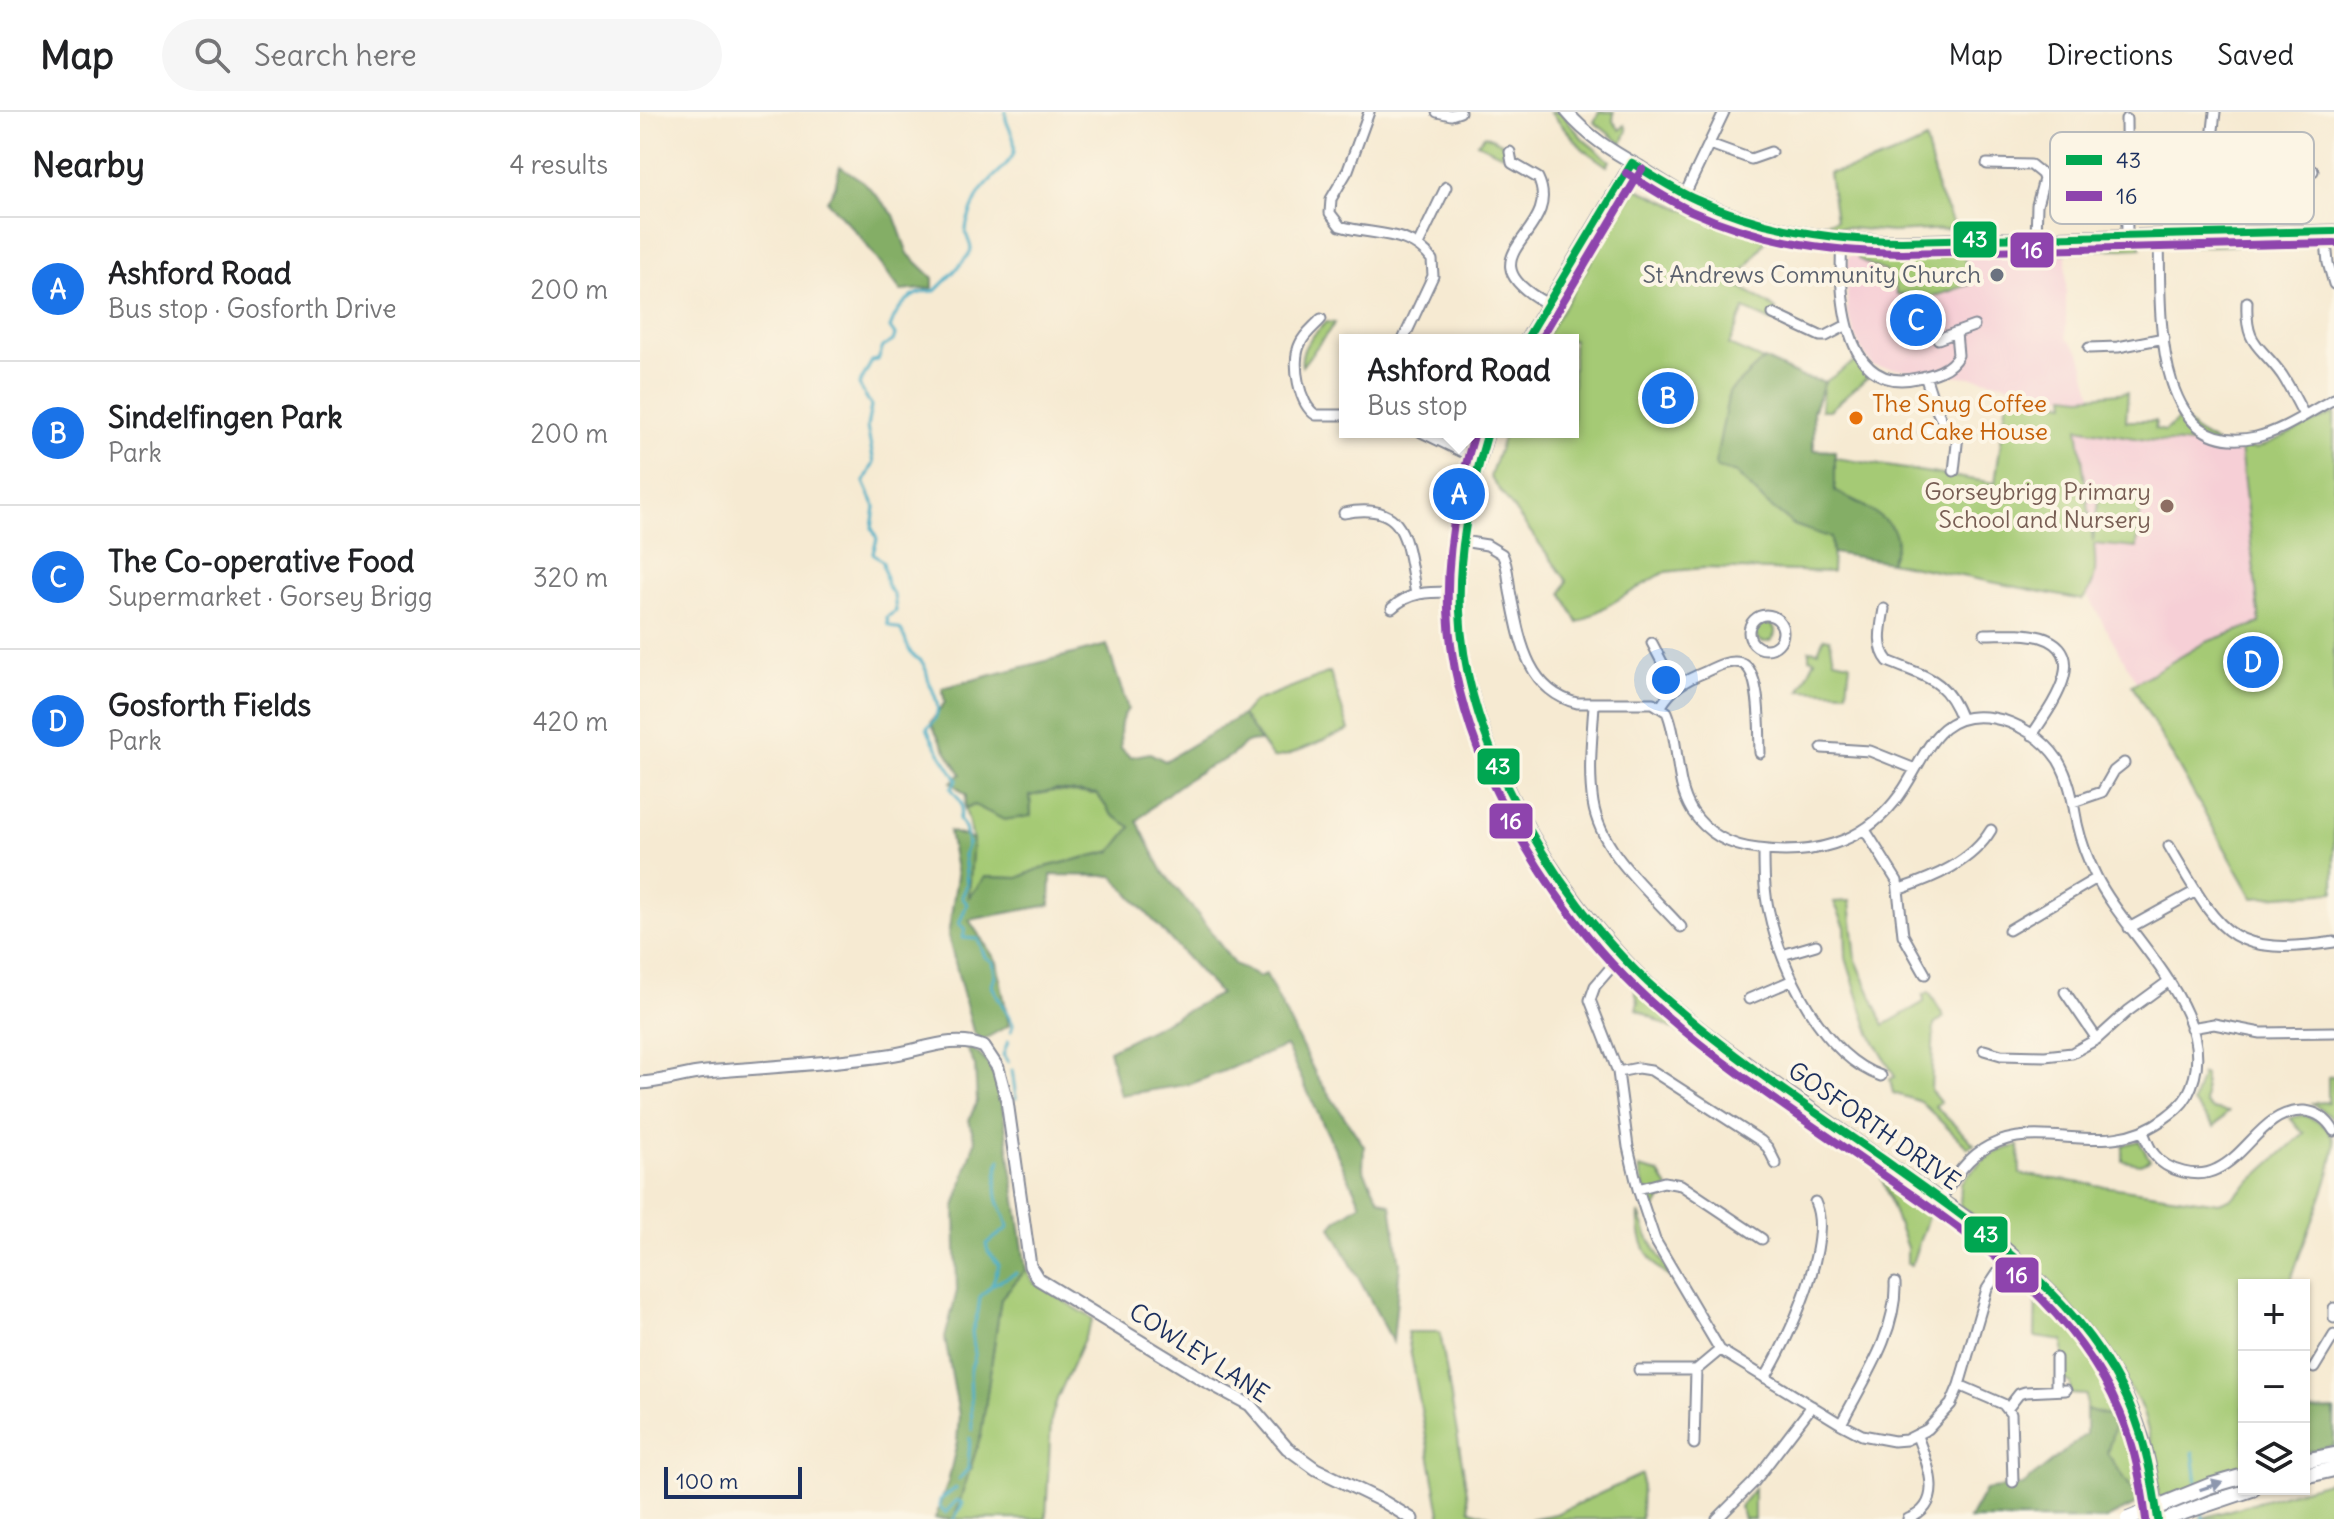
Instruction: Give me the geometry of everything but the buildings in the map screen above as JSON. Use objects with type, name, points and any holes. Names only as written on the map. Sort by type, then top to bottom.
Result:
[{"type":"highway","points":[[2310,1467],[2334,1455]]},
{"type":"highway","points":[[2310,1467],[2334,1469]]},
{"type":"highway","points":[[2128,1519],[2209,1486],[2238,1478]]},
{"type":"highway","points":[[2161,1519],[2238,1494]]},
{"type":"street","points":[[1369,112],[1348,170],[1331,199],[1330,213],[1340,226],[1392,234],[1418,245],[1432,260],[1433,276],[1407,334]]},
{"type":"street","points":[[1437,112],[1451,115],[1460,112]]},
{"type":"street","points":[[1567,112],[1595,139],[1685,194],[1720,210],[1769,225],[1842,239],[1902,241],[2329,231],[2328,263],[2334,284]]},
{"type":"street","points":[[1685,194],[1724,112]]},
{"type":"street","points":[[2213,132],[2215,112]]},
{"type":"street","points":[[2126,119],[2126,132]]},
{"type":"street","points":[[1710,144],[1751,159],[1771,152]]},
{"type":"street","points":[[1510,152],[1512,163],[1538,178],[1544,197],[1512,260],[1511,274],[1520,287],[1546,303]]},
{"type":"street","points":[[1529,334],[1632,163]]},
{"type":"street","points":[[1987,164],[2031,165],[2042,174],[2044,179],[2037,205],[2036,238]]},
{"type":"street","points":[[1418,245],[1446,187]]},
{"type":"street","points":[[2127,224],[2127,236]]},
{"type":"street","points":[[2211,224],[2211,234]]},
{"type":"street","points":[[2159,235],[2159,306],[2172,383],[2181,409],[2187,416],[2209,432],[2245,438],[2269,433],[2334,399]]},
{"type":"street","points":[[1842,239],[1840,273],[1847,325],[1857,351],[1875,373],[1900,381],[1925,376],[1953,364],[1959,348],[1956,333]]},
{"type":"street","points":[[2247,302],[2247,321],[2252,339],[2281,374],[2304,415]]},
{"type":"street","points":[[1773,314],[1820,336],[1847,325]]},
{"type":"street","points":[[1321,319],[1299,346],[1297,366],[1303,402],[1316,415],[1339,415]]},
{"type":"street","points":[[1938,339],[1974,326]]},
{"type":"street","points":[[2089,348],[2118,347],[2164,338]]},
{"type":"street","points":[[1925,376],[1944,424],[1959,437],[1954,471]]},
{"type":"street","points":[[1924,432],[1944,424]]},
{"type":"street","points":[[1433,438],[1479,460]]},
{"type":"street","name":"GOSFORTH DRIVE","points":[[1486,438],[1462,541],[1458,592],[1463,659],[1501,772],[1548,861],[1590,920],[1621,956],[1699,1028],[1941,1199],[2011,1253],[2055,1297],[2085,1332],[2116,1377],[2142,1435],[2161,1519]]},
{"type":"street","points":[[1344,513],[1379,511],[1397,524],[1405,541],[1416,594]]},
{"type":"street","points":[[1462,541],[1487,545],[1502,554],[1521,641],[1527,661],[1539,680],[1565,700],[1594,705],[1653,703],[1661,706],[1671,721],[1686,800],[1698,820],[1717,837],[1730,843],[1764,850],[1830,847],[1865,830],[1896,800],[1933,738],[1961,719],[1996,718],[2032,735],[2047,746],[2057,759],[2065,774],[2078,828],[2097,878],[2129,928],[2169,981],[2191,1028],[2196,1061],[2187,1096],[2175,1110],[2143,1132],[2123,1138],[2026,1137],[1997,1142],[1977,1153],[1964,1166],[1941,1199]]},
{"type":"street","points":[[1392,608],[1416,594],[1458,592]]},
{"type":"street","points":[[1884,609],[1880,635],[1883,656],[1942,686],[1952,697],[1961,719]]},
{"type":"street","points":[[1985,634],[2042,637],[2061,652],[2066,668],[2064,684],[2032,735]]},
{"type":"street","points":[[1652,643],[1675,687]]},
{"type":"street","points":[[1744,663],[1754,644]]},
{"type":"street","points":[[1661,706],[1675,687],[1718,666],[1744,663],[1755,684],[1760,753]]},
{"type":"street","points":[[1594,705],[1591,765],[1593,803],[1599,824],[1613,850],[1681,927]]},
{"type":"street","points":[[1822,748],[1870,751],[1915,769]]},
{"type":"street","points":[[2073,802],[2102,792],[2114,771],[2124,763]]},
{"type":"street","points":[[1865,830],[1893,872],[1900,889],[1903,935],[1925,974]]},
{"type":"street","points":[[1900,889],[1929,878],[1962,859],[1976,849],[1991,830]]},
{"type":"street","points":[[2169,846],[2216,919],[2234,936],[2277,948],[2334,942]]},
{"type":"street","points":[[1764,850],[1768,909],[1793,980],[1833,1043],[1865,1070],[1881,1076]]},
{"type":"street","points":[[2009,930],[2097,878]]},
{"type":"street","points":[[2129,928],[2196,891]]},
{"type":"street","points":[[1782,955],[1816,945]]},
{"type":"street","points":[[1621,956],[1595,986],[1590,1000],[1618,1072],[1628,1147],[1655,1240],[1720,1350],[1841,1424],[1878,1439],[1906,1440],[1917,1436],[1945,1412],[1959,1385],[1987,1289],[2011,1253]]},
{"type":"street","points":[[1749,999],[1793,980]]},
{"type":"street","points":[[1984,1050],[2001,1055],[2072,1053],[2097,1039],[2169,981]]},
{"type":"street","points":[[2065,992],[2097,1039]]},
{"type":"street","points":[[2191,1028],[2214,1024],[2283,1034],[2334,1032]]},
{"type":"street","name":"COWLEY LANE","points":[[640,1083],[693,1074],[891,1055],[964,1041],[984,1047],[998,1068],[1002,1081],[1030,1266],[1038,1279],[1250,1405],[1287,1448],[1316,1469],[1412,1519]]},
{"type":"street","points":[[1618,1072],[1638,1068],[1651,1070],[1761,1141],[1776,1164]]},
{"type":"street","points":[[2143,1132],[2155,1157],[2169,1166],[2191,1173],[2216,1170],[2267,1125],[2285,1114],[2312,1112],[2326,1120],[2334,1131]]},
{"type":"street","points":[[1638,1189],[1664,1182],[1681,1185],[1762,1239]]},
{"type":"street","points":[[1765,1378],[1794,1324],[1810,1275],[1818,1236],[1819,1214],[1815,1202]]},
{"type":"street","points":[[1841,1424],[1887,1332],[1896,1299],[1895,1283]]},
{"type":"street","points":[[2334,1308],[2334,1318]]},
{"type":"street","points":[[2314,1368],[2334,1335]]},
{"type":"street","points":[[1639,1370],[1696,1370],[1720,1350]]},
{"type":"street","points":[[2008,1408],[2019,1394],[2061,1390],[2056,1358]]},
{"type":"street","points":[[1694,1444],[1696,1370]]},
{"type":"street","points":[[1959,1385],[2008,1408],[2012,1422],[2013,1482]]},
{"type":"street","points":[[1717,1519],[1771,1462],[1812,1406]]},
{"type":"street","points":[[1908,1519],[1926,1508],[1932,1491],[1917,1436]]},
{"type":"street","points":[[1725,1510],[1734,1519]]},
{"type":"shaded area","points":[[1857,253],[1858,259],[1886,272],[1893,279],[1897,295],[1903,294],[1906,306],[1963,257],[1975,254],[2066,253],[2066,338],[2080,352],[2092,395],[2060,395],[1978,378],[1873,366],[1860,348],[1847,312],[1848,257]]},
{"type":"shaded area","name":"Gorseybrigg Primary School and Nursery","points":[[2078,428],[2146,440],[2240,448],[2260,623],[2206,642],[2137,683],[2087,595],[2096,572]]},
{"type":"green space","points":[[1550,112],[1560,112],[1584,140],[1610,161],[1607,166],[1583,149]]},
{"type":"green space","points":[[1599,112],[1614,112],[1613,121],[1620,130],[1625,125],[1627,130],[1622,144],[1594,122]]},
{"type":"green space","points":[[1485,135],[1506,145],[1502,155],[1477,143]]},
{"type":"green space","points":[[1926,140],[1938,192],[1955,227],[1892,232],[1817,225],[1836,220],[1829,173],[1878,161]]},
{"type":"green space","points":[[840,166],[864,182],[894,215],[908,254],[933,278],[933,288],[901,291],[859,235],[827,201],[835,187]]},
{"type":"green space","points":[[1635,188],[1692,213],[1767,239],[1733,282],[1776,309],[1771,321],[1744,309],[1729,345],[1802,377],[1825,382],[1857,360],[1869,376],[1830,410],[1821,410],[1823,387],[1813,411],[1814,451],[1835,451],[1835,458],[1995,483],[2008,392],[2066,403],[2065,395],[2082,397],[2128,392],[2126,421],[2156,421],[2155,429],[2165,431],[2181,417],[2197,432],[2216,443],[2215,446],[2146,440],[2078,428],[2093,541],[2099,494],[2141,498],[2137,548],[2094,544],[2093,581],[2082,600],[1890,562],[1897,541],[1862,504],[1835,491],[1835,483],[1832,572],[1703,568],[1665,572],[1578,623],[1562,593],[1567,581],[1490,477],[1503,438],[1579,438],[1579,334],[1548,334]]},
{"type":"green space","points":[[2309,237],[2309,243],[2180,247],[2180,241]]},
{"type":"green space","points":[[2140,242],[2141,248],[2079,250],[2086,243]]},
{"type":"green space","points":[[2056,243],[2066,253],[1975,254],[1964,257],[1971,284],[1905,306],[1903,294],[1897,295],[1893,279],[1889,280],[1886,272],[1858,259],[1859,249],[1928,246],[1988,249],[2008,244]]},
{"type":"green space","points":[[1326,322],[1335,323],[1302,366],[1305,347]]},
{"type":"green space","points":[[1764,359],[1802,377],[1825,382],[1813,411],[1813,450],[1835,451],[1835,491],[1871,510],[1893,530],[1896,543],[1890,562],[1832,553],[1831,538],[1794,525],[1768,505],[1736,473],[1717,468],[1715,464],[1729,392]]},
{"type":"green space","points":[[2334,413],[2334,892],[2253,898],[2132,685],[2206,642],[2260,623],[2240,448],[2256,449]]},
{"type":"green space","points":[[1761,622],[1769,622],[1775,632],[1769,642],[1761,642],[1755,636],[1755,628]]},
{"type":"green space","points":[[1824,638],[1830,639],[1834,660],[1850,663],[1847,692],[1800,690],[1815,660],[1809,658],[1809,650],[1818,651]]},
{"type":"green space","points":[[1107,645],[1128,709],[1121,723],[1120,737],[1121,748],[1130,757],[1150,753],[1165,761],[1242,715],[1260,741],[1244,744],[1226,759],[1187,779],[1137,821],[1163,872],[1234,964],[1259,977],[1266,974],[1316,1075],[1364,1146],[1363,1169],[1379,1199],[1391,1205],[1400,1264],[1393,1342],[1331,1227],[1361,1204],[1286,1046],[1191,1084],[1120,1095],[1109,1050],[1220,994],[1113,876],[1051,875],[1050,905],[969,920],[997,962],[1009,1025],[981,1041],[973,1031],[948,936],[957,876],[949,831],[973,839],[969,897],[985,877],[1018,878],[1041,868],[1112,851],[1131,827],[1112,815],[1097,794],[1056,790],[1030,796],[1031,816],[1004,820],[974,805],[965,808],[966,795],[951,782],[961,774],[931,722],[945,702],[942,688]]},
{"type":"green space","points":[[1330,672],[1349,730],[1273,758],[1242,715],[1253,702]]},
{"type":"green space","points":[[1052,791],[1097,794],[1112,815],[1131,827],[1112,851],[1041,868],[1018,878],[985,877],[968,899],[973,839],[965,808],[974,805],[1031,816],[1030,796]]},
{"type":"green space","points":[[1850,901],[1856,960],[1884,1025],[1924,1002],[1923,995],[1929,992],[1944,1017],[1934,1025],[1931,1091],[1940,1102],[1935,1106],[1974,1144],[1968,1148],[1921,1102],[1893,1093],[1890,1079],[1895,1077],[1870,1033],[1846,958],[1845,927],[1834,902]]},
{"type":"green space","points":[[1633,982],[1685,1024],[1680,1033],[1636,1009],[1638,1002]]},
{"type":"green space","points":[[966,1046],[983,1059],[1000,1090],[1026,1270],[1001,1298],[981,1435],[954,1519],[935,1519],[948,1482],[957,1442],[959,1415],[945,1338],[957,1291],[955,1207],[975,1141],[969,1120],[977,1101],[975,1066]]},
{"type":"green space","points":[[2202,1074],[2205,1075],[2205,1103],[2211,1109],[2228,1112],[2214,1127],[2193,1103]]},
{"type":"green space","points":[[2334,1076],[2334,1119],[2312,1103],[2328,1102],[2328,1077]]},
{"type":"green space","points":[[2303,1115],[2327,1128],[2334,1143],[2333,1158],[2292,1279],[2238,1279],[2238,1472],[2159,1499],[2150,1438],[2136,1397],[2089,1329],[2050,1284],[1960,1205],[1961,1184],[1986,1159],[2019,1146],[2020,1174],[2219,1203],[2232,1198],[2304,1133],[2290,1118]]},
{"type":"green space","points":[[2139,1141],[2150,1160],[2140,1164],[2123,1161],[2123,1145]]},
{"type":"green space","points":[[1639,1168],[1659,1173],[1668,1188],[1651,1216]]},
{"type":"green space","points":[[1878,1168],[1899,1181],[1899,1190],[1930,1211],[1911,1266],[1907,1263],[1907,1248]]},
{"type":"green space","points":[[1639,1213],[1647,1235],[1672,1279],[1650,1259],[1642,1242]]},
{"type":"green space","points":[[1026,1270],[1032,1281],[1093,1319],[1057,1399],[1051,1420],[1046,1519],[954,1519],[981,1435],[1001,1297]]},
{"type":"green space","points":[[2000,1275],[2028,1278],[2074,1327],[2100,1362],[2132,1421],[2150,1499],[2141,1502],[2107,1453],[2116,1418],[2086,1409],[2086,1395],[2070,1394],[2070,1383],[2063,1379],[2063,1341],[2035,1337],[2036,1292],[1993,1287]]},
{"type":"green space","points":[[1407,1332],[1440,1332],[1470,1510],[1501,1519],[1441,1519]]},
{"type":"green space","points":[[2086,1409],[2117,1418],[2107,1453],[2141,1502],[2106,1519],[1969,1519],[1985,1490],[2023,1485],[2086,1434]]},
{"type":"green space","points":[[2334,1410],[2334,1446],[2310,1451],[2310,1411]]},
{"type":"green space","points":[[1642,1474],[1641,1519],[1530,1519],[1556,1514]]},
{"type":"green space","points":[[2334,1480],[2334,1515],[2314,1519],[2199,1519],[2282,1495],[2310,1495],[2310,1487]]},
{"type":"green space","points":[[1754,1489],[1754,1519],[1744,1519],[1740,1507]]},
{"type":"waterway","points":[[1006,112],[1006,121],[1014,139],[1014,152],[981,191],[972,209],[966,231],[970,253],[935,291],[919,293],[906,301],[890,328],[895,335],[893,341],[883,347],[878,360],[872,361],[859,385],[871,406],[867,427],[874,463],[864,482],[875,507],[872,528],[877,539],[873,553],[883,562],[896,611],[887,617],[888,625],[901,630],[908,648],[923,664],[937,701],[936,718],[927,728],[957,780],[951,788],[961,803],[959,819],[965,828],[968,844],[964,854],[967,884],[962,897],[967,904],[959,924],[965,929],[963,938],[978,939],[985,957],[993,962],[995,975],[992,986],[1013,1024],[1011,1031]]},
{"type":"waterway","points":[[1008,1041],[1003,1055],[1008,1062]]},
{"type":"waterway","points":[[1012,1070],[1016,1098]]},
{"type":"waterway","points":[[972,1430],[970,1371],[975,1355],[972,1332],[980,1297],[992,1285],[999,1265],[986,1244],[1008,1228],[996,1192],[1000,1159]]},
{"type":"waterway","points":[[992,1285],[1016,1273]]},
{"type":"waterway","points":[[959,1479],[968,1469],[970,1438]]},
{"type":"waterway","points":[[2193,1452],[2197,1484]]},
{"type":"waterway","points":[[954,1519],[963,1503],[957,1500],[945,1513],[939,1506],[940,1500],[956,1488]]},
{"type":"waterway","points":[[2202,1511],[2203,1519]]},
{"type":"transit line","name":"43","points":[[1632,163],[1680,192],[1746,219],[1797,231],[1849,238],[1902,241],[2334,231]]},
{"type":"transit line","name":"43","points":[[1530,334],[1632,163]]},
{"type":"transit line","name":"16","points":[[1544,334],[1642,169]]},
{"type":"transit line","name":"16","points":[[1626,173],[1674,202],[1716,221],[1794,243],[1848,250],[1902,253],[2334,243]]},
{"type":"transit line","name":"16","points":[[1473,438],[1453,525],[1448,612],[1452,654],[1475,741],[1494,787],[1527,849],[1588,936],[1662,1012],[1743,1077],[1987,1250],[2050,1307],[2101,1374],[2120,1412],[2137,1465],[2146,1519]]},
{"type":"transit line","name":"43","points":[[1486,438],[1466,526],[1461,569],[1460,611],[1464,653],[1487,740],[1522,817],[1558,876],[1623,958],[1673,1005],[1752,1068],[1960,1214],[2027,1269],[2057,1299],[2110,1366],[2130,1405],[2144,1447],[2158,1519]]},
{"type":"place","name":"St Andrews Community Church","points":[[1997,275]]},
{"type":"place","name":"The Co-operative Food","points":[[1916,320]]},
{"type":"place","name":"Sindelfingen Park","points":[[1668,398]]},
{"type":"place","name":"The Snug Coffee and Cake House","points":[[1856,418]]},
{"type":"place","name":"Ashford Road","points":[[1459,494]]},
{"type":"place","name":"Gorseybrigg Primary School and Nursery","points":[[2167,506]]},
{"type":"place","name":"Gosforth Fields","points":[[2253,662]]}]
